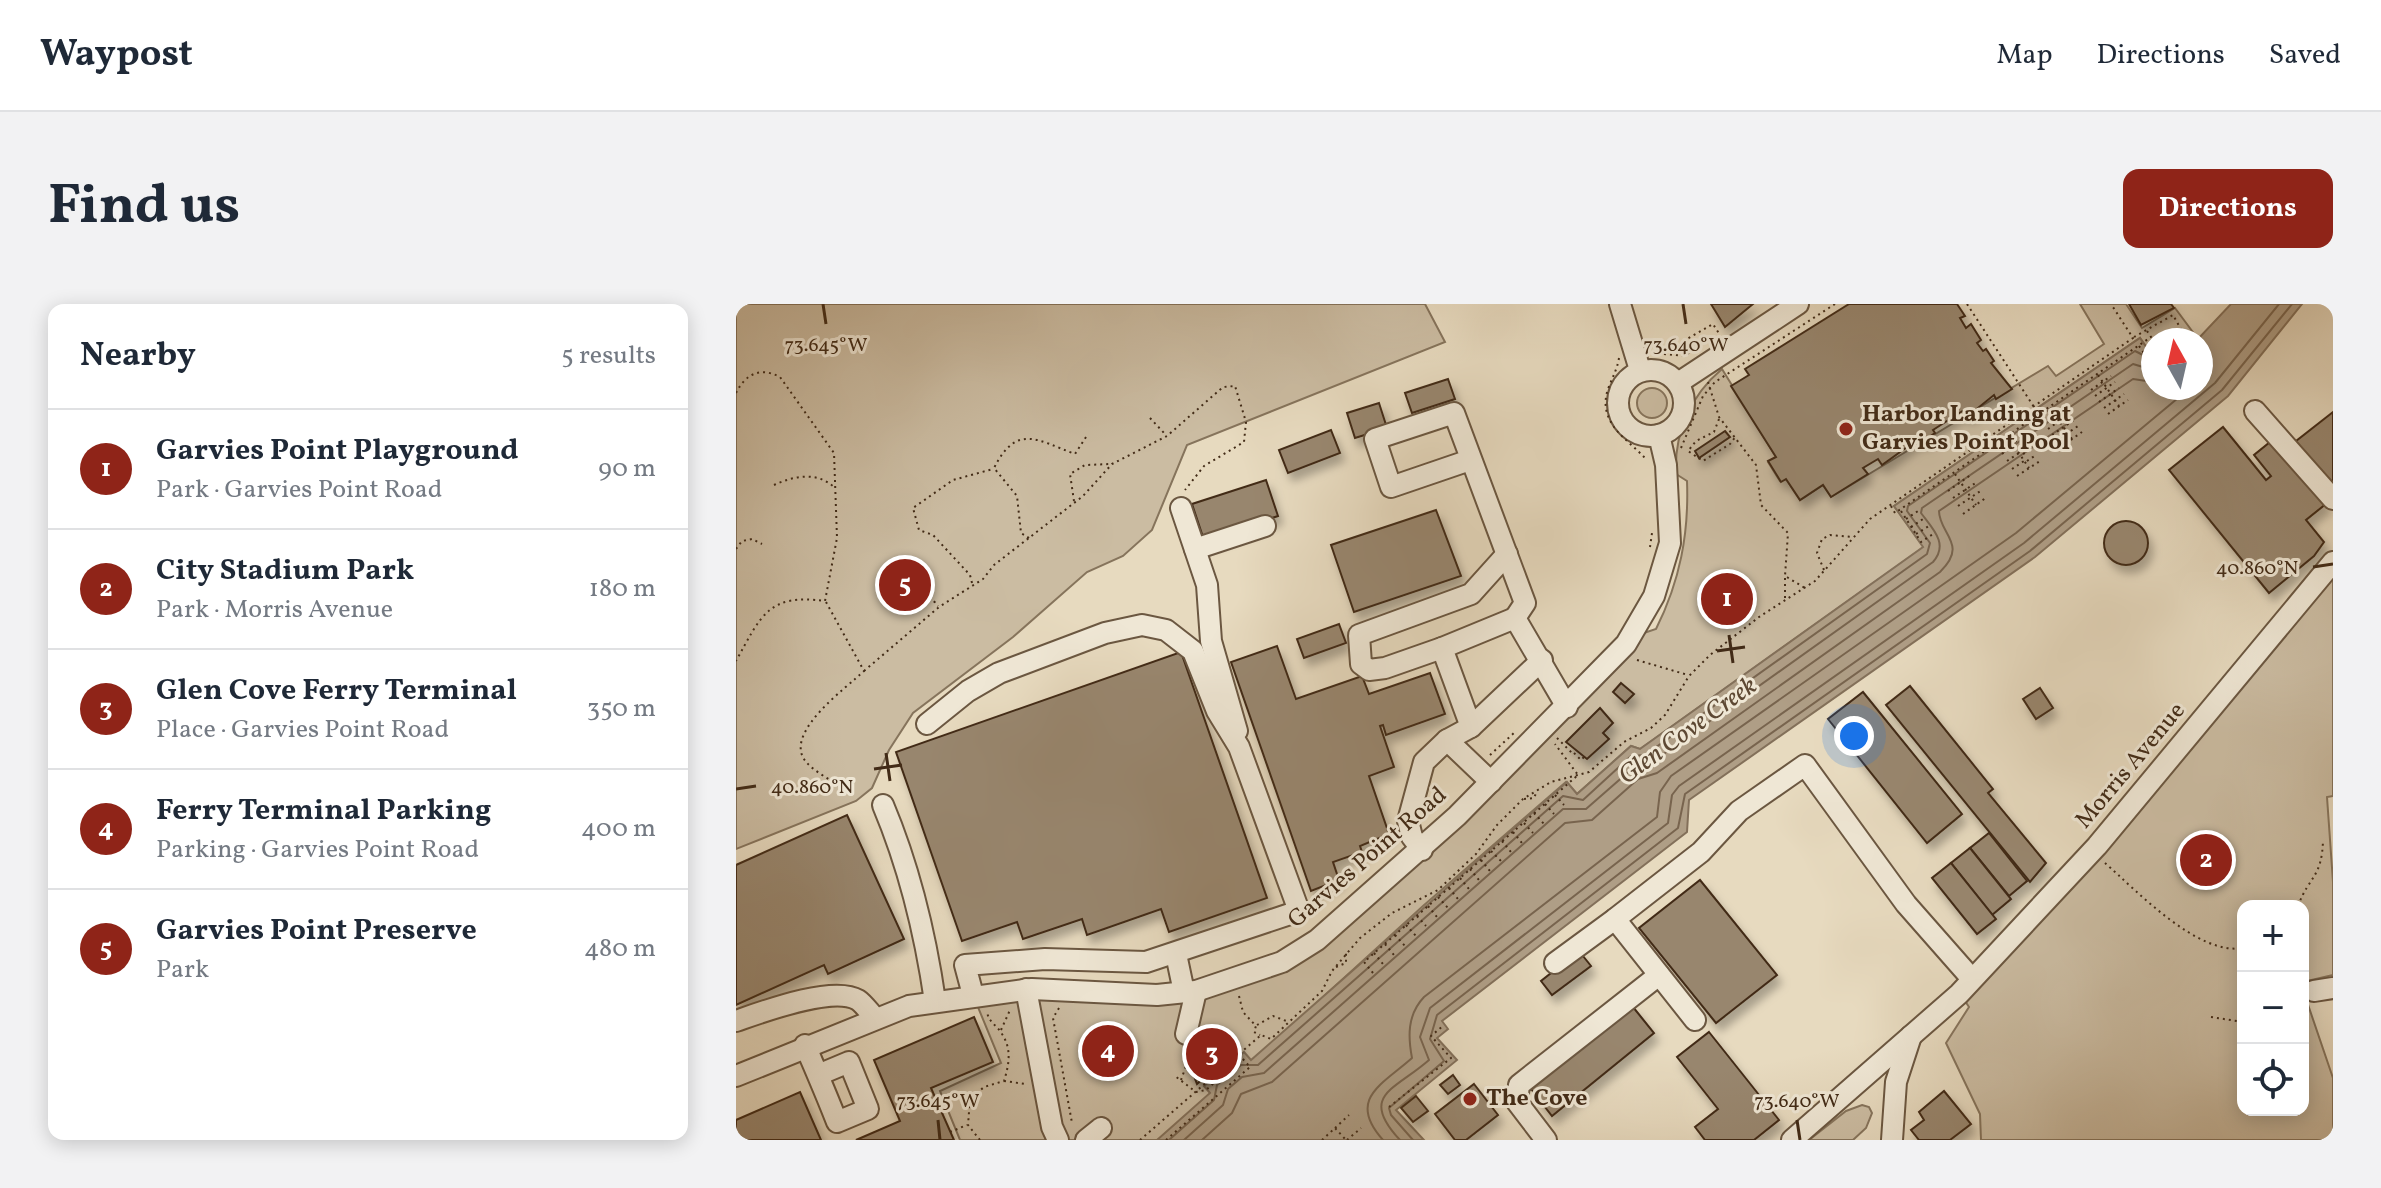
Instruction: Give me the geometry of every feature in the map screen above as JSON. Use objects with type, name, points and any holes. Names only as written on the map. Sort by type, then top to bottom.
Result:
[{"type":"street","points":[[1620,304],[1640,370]]},
{"type":"street","points":[[1678,383],[1798,304]]},
{"type":"street","points":[[1640,370],[1660,370],[1678,383],[1683,393],[1682,416],[1669,431],[1659,435],[1637,433],[1620,418],[1618,395],[1622,385],[1640,370]]},
{"type":"street","points":[[2255,411],[2333,499]]},
{"type":"street","points":[[1470,460],[1391,487],[1375,439],[1454,413],[1470,460],[1507,554],[1525,603],[1515,618],[1442,648],[1385,668],[1369,670],[1361,664],[1359,635],[1471,594],[1507,554]]},
{"type":"street","name":"Garvies Point Road","points":[[736,1076],[875,1018],[935,1001],[980,1002],[1029,994],[1190,992],[1282,962],[1310,945],[1422,850],[1484,776],[1567,707],[1626,644],[1654,596],[1664,569],[1671,522],[1666,465],[1659,435]]},
{"type":"street","points":[[1181,508],[1207,585],[1211,641],[1236,725],[1239,747]]},
{"type":"street","points":[[1195,549],[1265,526]]},
{"type":"street","name":"Morris Avenue","points":[[1792,1140],[1966,987],[2092,852],[2333,562]]},
{"type":"street","points":[[1515,618],[1567,707]]},
{"type":"street","points":[[927,724],[968,691],[999,673],[1105,633],[1142,625],[1166,630],[1193,651],[1217,711],[1239,747],[1310,945]]},
{"type":"street","points":[[1442,648],[1471,727]]},
{"type":"street","points":[[1422,850],[1412,837],[1408,821],[1424,762],[1447,740],[1471,727],[1542,660]]},
{"type":"street","points":[[1447,740],[1484,776]]},
{"type":"street","points":[[1555,963],[1701,852],[1739,811],[1805,765],[1966,987]]},
{"type":"street","points":[[883,805],[907,864],[924,931],[935,1001]]},
{"type":"street","points":[[980,1002],[965,965],[1045,959],[1146,962],[1299,911]]},
{"type":"street","points":[[1615,919],[1695,1020]]},
{"type":"street","points":[[1176,954],[1190,992],[1186,1034]]},
{"type":"street","points":[[1045,959],[1029,994],[1052,1127],[1058,1140]]},
{"type":"street","points":[[1546,1140],[1518,1105],[1516,1095],[1519,1085],[1659,975]]},
{"type":"street","points":[[736,1021],[783,1004],[836,997],[856,999],[875,1018]]},
{"type":"street","points":[[1892,1140],[1896,1082],[1911,1036]]},
{"type":"street","points":[[805,1045],[818,1075]]},
{"type":"path","points":[[1681,453],[1684,438],[1711,387],[1835,304]]},
{"type":"path","points":[[1967,304],[2034,408]]},
{"type":"path","points":[[2111,304],[2133,338]]},
{"type":"path","points":[[2150,328],[2173,315],[2180,328]]},
{"type":"path","points":[[1694,360],[1680,343],[1713,324],[1721,337],[1712,343]]},
{"type":"path","points":[[1290,1022],[1273,1016],[1256,1026],[1254,1032],[1271,1039],[1290,1022],[1322,991],[1346,953],[1392,913],[1438,890],[1476,854],[1497,825],[1523,799],[1538,788],[1589,772],[1624,742],[1657,723],[1689,676],[1734,635],[1806,589],[1870,519],[2141,333]]},
{"type":"path","points":[[1646,339],[1663,354],[1696,354]]},
{"type":"path","points":[[1891,506],[1895,513],[1900,510],[2139,345],[2141,348]]},
{"type":"path","points":[[1619,356],[1607,392],[1610,422],[1624,440],[1648,461],[1652,460]]},
{"type":"path","points":[[736,393],[752,374],[760,371],[767,370],[780,377],[834,453],[837,538],[825,601],[864,671]]},
{"type":"path","points":[[2097,374],[2119,406]]},
{"type":"path","points":[[2091,390],[2111,376]]},
{"type":"path","points":[[1707,381],[1719,417],[1756,465],[1761,505],[1788,533],[1786,601]]},
{"type":"path","points":[[2095,396],[2115,382]]},
{"type":"path","points":[[1074,501],[1070,474],[1085,465],[1112,464],[1167,436],[1223,387],[1238,389],[1247,433],[1244,442],[1204,466],[1186,489],[1181,508]]},
{"type":"path","points":[[2099,402],[2119,388]]},
{"type":"path","points":[[2104,408],[2124,394]]},
{"type":"path","points":[[2108,414],[2128,400]]},
{"type":"path","points":[[2049,407],[2072,439]]},
{"type":"path","points":[[2043,423],[2065,408]]},
{"type":"path","points":[[2048,429],[2069,414]]},
{"type":"path","points":[[1719,417],[1714,432],[1696,441],[1688,451],[1703,461],[1730,444],[1736,436]]},
{"type":"path","points":[[1150,418],[1167,436]]},
{"type":"path","points":[[2052,435],[2074,420]]},
{"type":"path","points":[[2056,441],[2078,426]]},
{"type":"path","points":[[2061,447],[2082,432]]},
{"type":"path","points":[[2008,436],[2029,468]]},
{"type":"path","points":[[2002,454],[2024,436]]},
{"type":"path","points":[[972,583],[970,575],[933,535],[919,530],[913,508],[953,480],[994,468],[1010,443],[1018,439],[1029,438],[1075,454],[1086,437]]},
{"type":"path","points":[[2007,461],[2028,443]]},
{"type":"path","points":[[2019,453],[2032,449]]},
{"type":"path","points":[[2012,469],[2036,455]]},
{"type":"path","points":[[2017,476],[2040,461]]},
{"type":"path","points":[[839,786],[804,759],[801,739],[813,718],[939,607],[972,583],[983,579],[994,565],[1030,539],[1104,476],[1112,464]]},
{"type":"path","points":[[994,468],[1017,496],[1021,533],[1030,539]]},
{"type":"path","points":[[1954,473],[1976,505]]},
{"type":"path","points":[[1948,491],[1972,474]]},
{"type":"path","points":[[774,485],[800,476],[816,477],[835,488]]},
{"type":"path","points":[[1953,498],[1977,482]]},
{"type":"path","points":[[1958,506],[1982,490]]},
{"type":"path","points":[[1963,514],[1987,497]]},
{"type":"path","points":[[1900,510],[1921,542],[1933,534]]},
{"type":"path","points":[[1906,519],[1918,511]]},
{"type":"path","points":[[1911,527],[1923,519]]},
{"type":"path","points":[[1916,534],[1929,526]]},
{"type":"path","points":[[1650,549],[1652,532]]},
{"type":"path","points":[[1824,571],[1817,553],[1822,539],[1830,535],[1852,537]]},
{"type":"path","points":[[736,549],[742,541],[752,539],[762,544]]},
{"type":"path","points":[[887,572],[906,566],[914,569],[939,607]]},
{"type":"path","points":[[1785,576],[1806,589]]},
{"type":"path","points":[[736,661],[770,607],[803,598],[825,601]]},
{"type":"path","points":[[1630,655],[1651,666],[1689,676]]},
{"type":"path","points":[[1484,776],[1516,730]]},
{"type":"path","points":[[1552,740],[1578,775]]},
{"type":"path","points":[[1573,752],[1581,760],[1585,756]]},
{"type":"path","points":[[1373,973],[1364,962],[1578,775]]},
{"type":"path","points":[[1555,795],[1564,805]]},
{"type":"path","points":[[1545,804],[1554,814]]},
{"type":"path","points":[[1534,813],[1544,824]]},
{"type":"path","points":[[1524,823],[1533,833]]},
{"type":"path","points":[[1513,832],[1522,843]]},
{"type":"path","points":[[2300,900],[2321,869],[2323,840]]},
{"type":"path","points":[[1502,841],[1511,852]]},
{"type":"path","points":[[1491,851],[1501,861]]},
{"type":"path","points":[[2092,852],[2195,937],[2215,946],[2237,948]]},
{"type":"path","points":[[1481,860],[1490,871]]},
{"type":"path","points":[[1470,869],[1479,880]]},
{"type":"path","points":[[1460,878],[1469,889]]},
{"type":"path","points":[[1449,888],[1458,899]]},
{"type":"path","points":[[1438,897],[1448,908]]},
{"type":"path","points":[[1428,906],[1437,917]]},
{"type":"path","points":[[1417,916],[1426,926]]},
{"type":"path","points":[[1406,925],[1416,936]]},
{"type":"path","points":[[1395,935],[1405,946]]},
{"type":"path","points":[[1385,944],[1394,955]]},
{"type":"path","points":[[1374,953],[1383,964]]},
{"type":"path","points":[[1000,1006],[1029,994]]},
{"type":"path","points":[[1018,1014],[1029,994]]},
{"type":"path","points":[[1001,1031],[1029,994]]},
{"type":"path","points":[[1239,995],[1243,1012],[1256,1026]]},
{"type":"path","points":[[980,1002],[988,1019],[1001,1031],[1009,1060],[1004,1081]]},
{"type":"path","points":[[1062,1004],[1053,1018],[1072,1123]]},
{"type":"path","points":[[2211,1017],[2237,1021]]},
{"type":"path","points":[[1389,1107],[1451,1058],[1431,1036],[1444,1025]]},
{"type":"path","points":[[1140,1140],[1261,1035]]},
{"type":"path","points":[[1166,1140],[1250,1067],[1242,1058],[1206,1090],[1196,1092],[1175,1076]]},
{"type":"path","points":[[980,1140],[968,1125],[967,1109],[973,1095],[1004,1081],[1032,1084]]},
{"type":"path","points":[[1322,1140],[1349,1115]]},
{"type":"path","points":[[950,1132],[968,1125]]},
{"type":"path","points":[[1335,1128],[1346,1140],[1361,1128]]},
{"type":"shaded area","points":[[736,304],[1425,304],[1445,342],[1187,445],[1152,530],[1123,556],[1087,572],[1013,637],[913,713],[889,750],[872,788],[856,801],[736,849]]},
{"type":"shaded area","points":[[2080,304],[2126,304],[2142,328],[2141,339],[1894,506],[1924,547],[1640,749],[1631,746],[1577,794],[1566,782],[1423,906],[1166,1140],[960,1140],[940,1091],[1001,1063],[973,995],[1195,990],[1311,943],[1638,635],[1656,629],[1677,575],[1684,538],[1687,481],[1676,474],[1678,444],[1693,403],[1722,369],[1776,457],[1768,462],[1780,481],[1786,479],[1800,500],[1823,485],[1831,497],[2048,366],[2056,376],[2104,344]]},
{"type":"shaded area","points":[[2175,308],[2190,328],[2142,328]]},
{"type":"shaded area","points":[[1652,388],[1663,392],[1667,403],[1663,414],[1652,418],[1641,414],[1637,403],[1641,392]]},
{"type":"shaded area","points":[[2333,561],[2333,796],[2327,797],[2333,882],[2333,975],[2309,981],[2309,900],[2237,900],[2237,1116],[2309,1116],[2309,1008],[2333,1078],[2333,1140],[1981,1140],[1980,1114],[1946,1043],[1969,1007],[1961,995]]},
{"type":"shaded area","points":[[1862,1105],[1869,1107],[1872,1113],[1866,1128],[1853,1140],[1809,1140],[1846,1111]]},
{"type":"water","name":"Glen Cove Creek","points":[[2231,304],[2302,304],[2228,396],[2035,557],[1689,800],[1687,832],[1442,1021],[1448,1029],[1437,1038],[1457,1060],[1396,1110],[1424,1140],[1157,1140],[1210,1093],[1204,1086],[1244,1052],[1251,1060],[1567,782],[1577,794],[1631,746],[1640,749],[1923,547],[1894,506],[2140,338],[2141,400],[2213,400],[2213,328],[2208,328]]},
{"type":"building","points":[[1711,304],[1753,304],[1725,327]]},
{"type":"building","points":[[1849,304],[1957,304],[1965,316],[1960,318],[1966,328],[1971,324],[1981,340],[1977,343],[1983,351],[1986,349],[1994,361],[1991,363],[2012,389],[1996,399],[1994,395],[1968,416],[1964,410],[1933,430],[1935,433],[1923,441],[1921,437],[1882,465],[1878,459],[1863,468],[1868,474],[1831,497],[1823,485],[1800,500],[1786,479],[1781,482],[1768,461],[1776,457],[1731,386],[1749,375],[1745,369]]},
{"type":"building","points":[[2129,304],[2171,304],[2174,308],[2141,325]]},
{"type":"building","points":[[1448,379],[1455,399],[1412,413],[1405,393]]},
{"type":"building","points":[[1379,403],[1387,428],[1355,438],[1347,413]]},
{"type":"building","points":[[2333,412],[2333,484],[2326,489],[2291,445]]},
{"type":"building","points":[[2223,427],[2266,480],[2271,476],[2254,455],[2275,438],[2327,503],[2306,520],[2324,542],[2314,556],[2269,593],[2169,470]]},
{"type":"building","points":[[1331,430],[1340,453],[1288,473],[1279,450]]},
{"type":"building","points":[[1725,431],[1730,437],[1699,458],[1695,451]]},
{"type":"building","points":[[1266,480],[1278,516],[1204,540],[1192,504]]},
{"type":"building","points":[[1436,510],[1461,576],[1354,612],[1331,545]]},
{"type":"building","points":[[2126,521],[2142,527],[2148,543],[2142,559],[2126,565],[2110,559],[2104,543],[2110,527]]},
{"type":"building","points":[[1339,624],[1346,643],[1304,658],[1297,639]]},
{"type":"building","points":[[1277,646],[1296,699],[1362,676],[1369,694],[1430,673],[1445,714],[1386,735],[1383,725],[1380,726],[1394,767],[1369,776],[1389,834],[1360,846],[1362,852],[1333,862],[1339,880],[1311,891],[1231,662]]},
{"type":"building","points":[[1181,652],[1267,898],[1169,932],[1161,909],[1087,935],[1082,919],[1023,939],[1017,922],[962,941],[896,752]]},
{"type":"building","points":[[1621,683],[1634,694],[1625,703],[1613,692]]},
{"type":"building","points":[[1910,686],[1993,789],[1988,793],[2046,863],[2030,882],[1886,705]]},
{"type":"building","points":[[2040,688],[2053,708],[2036,719],[2023,699]]},
{"type":"building","points":[[1863,692],[1962,814],[1927,843],[1828,719]]},
{"type":"building","points":[[1600,708],[1613,723],[1603,733],[1609,739],[1587,759],[1566,742]]},
{"type":"building","points":[[847,815],[904,939],[828,974],[824,965],[736,1005],[736,865]]},
{"type":"building","points":[[1989,833],[2027,881],[2009,896],[1970,848]]},
{"type":"building","points":[[1970,848],[2011,899],[1992,915],[1951,863]]},
{"type":"building","points":[[1951,863],[1996,919],[1977,934],[1932,878]]},
{"type":"building","points":[[1700,880],[1777,975],[1716,1023],[1639,928]]},
{"type":"building","points":[[1579,951],[1591,966],[1552,995],[1541,981]]},
{"type":"building","points":[[1633,1007],[1654,1033],[1552,1116],[1531,1089]]},
{"type":"building","points":[[974,1017],[993,1062],[931,1088],[954,1140],[856,1140],[900,1121],[874,1060]]},
{"type":"building","points":[[1219,1028],[1236,1049],[1197,1084],[1191,1068],[1194,1051]]},
{"type":"building","points":[[1709,1032],[1779,1120],[1754,1140],[1705,1140],[1695,1127],[1718,1109],[1677,1057]]},
{"type":"building","points":[[1453,1075],[1460,1085],[1448,1094],[1440,1085]]},
{"type":"building","name":"The Cove","points":[[1474,1084],[1498,1115],[1466,1140],[1455,1140],[1435,1114]]},
{"type":"building","points":[[1944,1091],[1971,1124],[1950,1140],[1919,1140],[1911,1130],[1924,1120],[1919,1112]]},
{"type":"building","points":[[800,1092],[821,1140],[736,1140],[736,1120]]},
{"type":"building","points":[[1416,1096],[1428,1111],[1413,1122],[1401,1108]]},
{"type":"place","name":"Harbor Landing at Garvies Point Pool","points":[[1846,429]]},
{"type":"place","name":"Garvies Point Preserve","points":[[905,585]]},
{"type":"place","name":"Garvies Point Playground","points":[[1727,599]]},
{"type":"place","name":"City Stadium Park","points":[[2206,860]]},
{"type":"place","name":"Ferry Terminal Parking","points":[[1108,1051]]},
{"type":"place","name":"Glen Cove Ferry Terminal","points":[[1212,1054]]},
{"type":"place","name":"The Cove","points":[[1470,1099]]}]
